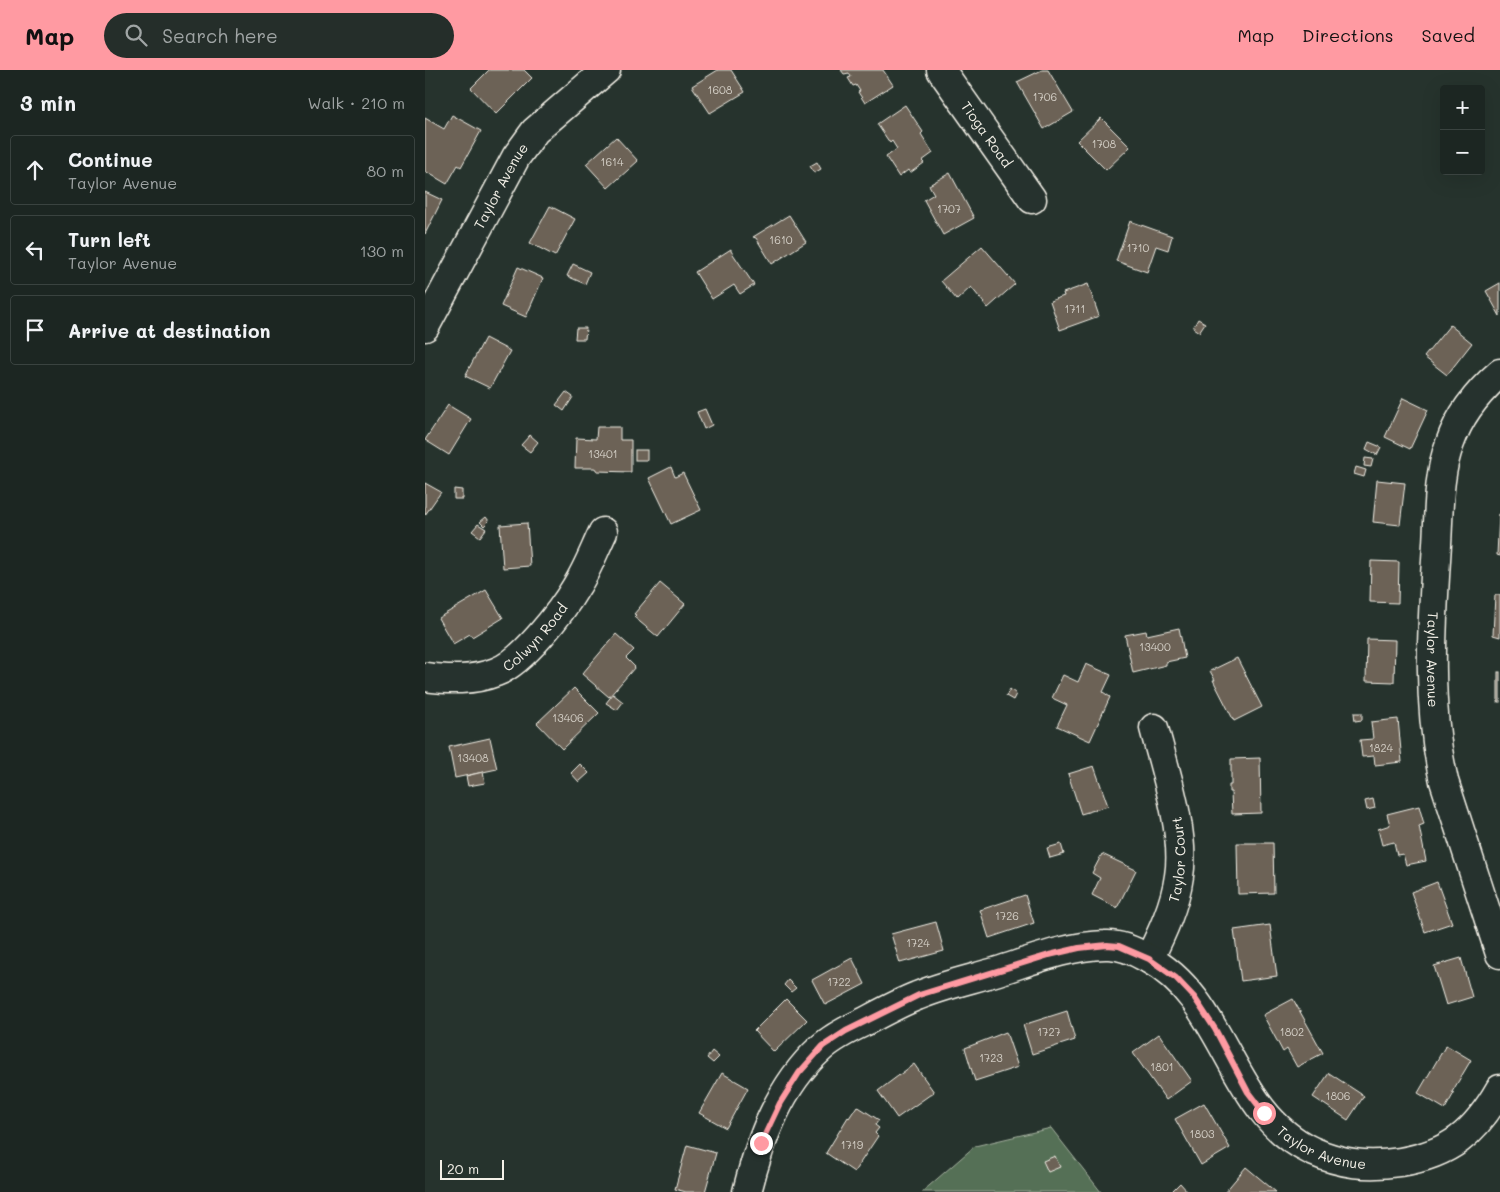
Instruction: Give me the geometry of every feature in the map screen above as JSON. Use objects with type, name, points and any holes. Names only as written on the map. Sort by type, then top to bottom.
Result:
[{"type":"street","name":"Taylor Avenue","points":[[425,326],[515,157],[535,131],[606,70]]},
{"type":"street","name":"Tioga Road","points":[[941,70],[1032,199]]},
{"type":"street","name":"Taylor Avenue","points":[[1500,373],[1483,387],[1470,403],[1449,443],[1441,476],[1432,669],[1433,722],[1443,781],[1500,954]]},
{"type":"street","name":"Colwyn Road","points":[[425,677],[447,680],[475,679],[498,672],[519,657],[550,624],[577,587],[603,532]]},
{"type":"street","name":"Taylor Court","points":[[1149,959],[1161,936],[1171,905],[1179,876],[1180,854],[1178,829],[1154,728]]},
{"type":"street","name":"Taylor Avenue","points":[[747,1192],[761,1143],[773,1116],[789,1086],[823,1046],[846,1031],[919,995],[1049,955],[1079,948],[1107,945],[1119,946],[1149,959],[1176,978],[1194,997],[1215,1029],[1248,1092],[1276,1126],[1303,1146],[1339,1161],[1377,1164],[1421,1158],[1438,1152],[1464,1136],[1492,1103],[1500,1089]]},
{"type":"green space","points":[[1051,1128],[1101,1192],[922,1192],[975,1146]]},
{"type":"building","points":[[489,70],[524,70],[532,78],[496,114],[471,88]]},
{"type":"building","points":[[718,70],[731,70],[745,92],[710,113],[692,86]]},
{"type":"building","points":[[841,70],[883,70],[893,85],[865,103],[856,85],[853,86],[848,78],[851,77],[849,73],[844,74]]},
{"type":"building","points":[[1042,70],[1048,70],[1073,112],[1044,129],[1017,82]]},
{"type":"building","points":[[905,105],[923,132],[921,134],[933,153],[922,161],[924,163],[910,173],[908,170],[899,177],[886,157],[897,149],[892,141],[890,143],[877,124]]},
{"type":"building","points":[[452,115],[481,131],[461,167],[458,165],[447,184],[425,171],[425,118],[444,129]]},
{"type":"building","points":[[1101,118],[1130,147],[1106,170],[1077,141]]},
{"type":"building","points":[[616,137],[638,161],[608,188],[586,164]]},
{"type":"building","points":[[817,162],[821,169],[814,173],[810,166]]},
{"type":"building","points":[[950,173],[974,218],[943,235],[924,200],[934,194],[929,185]]},
{"type":"building","points":[[425,192],[442,200],[425,234]]},
{"type":"building","points":[[550,206],[575,219],[555,256],[530,243]]},
{"type":"building","points":[[789,215],[806,242],[772,264],[756,238],[753,237]]},
{"type":"building","points":[[1130,221],[1172,236],[1168,250],[1156,246],[1147,272],[1116,261]]},
{"type":"building","points":[[982,246],[1015,284],[988,308],[971,287],[957,300],[941,281]]},
{"type":"building","points":[[731,249],[754,285],[740,294],[734,285],[712,299],[695,272]]},
{"type":"building","points":[[573,264],[590,272],[585,284],[567,276]]},
{"type":"building","points":[[518,267],[543,278],[526,317],[501,306]]},
{"type":"building","points":[[1500,283],[1500,316],[1486,291]]},
{"type":"building","points":[[1088,284],[1099,316],[1060,330],[1050,301],[1064,296],[1063,293]]},
{"type":"building","points":[[1198,319],[1205,323],[1199,332],[1193,328]]},
{"type":"building","points":[[1450,325],[1472,343],[1447,375],[1424,357]]},
{"type":"building","points":[[576,328],[586,328],[585,339],[575,339]]},
{"type":"building","points":[[485,338],[510,351],[490,388],[465,376]]},
{"type":"building","points":[[566,392],[573,397],[564,411],[556,405]]},
{"type":"building","points":[[1403,398],[1428,410],[1410,449],[1385,437]]},
{"type":"building","points":[[448,405],[471,419],[449,455],[425,440]]},
{"type":"building","points":[[705,409],[712,425],[704,429],[697,412]]},
{"type":"building","points":[[597,427],[620,427],[620,440],[631,440],[631,472],[575,468],[576,438],[596,439]]},
{"type":"building","points":[[530,435],[538,442],[530,452],[521,445]]},
{"type":"building","points":[[1369,442],[1381,447],[1377,455],[1366,449]]},
{"type":"building","points":[[635,450],[647,450],[647,460],[635,460]]},
{"type":"building","points":[[1365,458],[1373,459],[1371,467],[1364,466]]},
{"type":"building","points":[[671,467],[675,477],[683,473],[701,510],[671,524],[649,478]]},
{"type":"building","points":[[1356,467],[1366,470],[1364,477],[1354,474]]},
{"type":"building","points":[[1377,480],[1405,483],[1400,525],[1373,522]]},
{"type":"building","points":[[425,483],[441,492],[425,515]]},
{"type":"building","points":[[454,489],[462,490],[462,499],[454,499]]},
{"type":"building","points":[[1500,514],[1500,556],[1497,555]]},
{"type":"building","points":[[486,517],[489,521],[484,526],[480,522]]},
{"type":"building","points":[[527,523],[530,566],[503,568],[500,525]]},
{"type":"building","points":[[478,524],[486,529],[480,537],[472,531]]},
{"type":"building","points":[[1371,561],[1399,562],[1398,603],[1370,602]]},
{"type":"building","points":[[660,583],[685,604],[658,637],[634,617],[636,615],[634,614]]},
{"type":"building","points":[[486,590],[503,618],[472,637],[470,634],[453,644],[438,618]]},
{"type":"building","points":[[1495,595],[1500,595],[1500,637],[1493,635]]},
{"type":"building","points":[[1179,628],[1185,658],[1133,673],[1125,635],[1146,631],[1147,635]]},
{"type":"building","points":[[616,634],[634,650],[626,658],[635,667],[609,697],[582,674]]},
{"type":"building","points":[[1367,639],[1395,640],[1394,682],[1366,681]]},
{"type":"building","points":[[1237,658],[1262,707],[1234,721],[1210,671]]},
{"type":"building","points":[[1086,664],[1111,675],[1103,692],[1110,697],[1090,741],[1057,726],[1067,705],[1052,698],[1063,675],[1078,682]]},
{"type":"building","points":[[1498,672],[1500,672],[1500,702],[1498,702]]},
{"type":"building","points":[[574,688],[599,713],[562,749],[537,723]]},
{"type":"building","points":[[1010,689],[1016,694],[1013,700],[1006,696]]},
{"type":"building","points":[[613,694],[623,702],[617,710],[606,703]]},
{"type":"building","points":[[1354,713],[1362,713],[1362,720],[1355,721]]},
{"type":"building","points":[[1398,719],[1402,762],[1375,765],[1374,756],[1362,757],[1360,740],[1373,739],[1371,722]]},
{"type":"building","points":[[490,738],[497,769],[455,778],[449,747]]},
{"type":"building","points":[[1260,758],[1261,813],[1232,814],[1231,792],[1229,792],[1229,785],[1231,785],[1231,759]]},
{"type":"building","points":[[580,764],[589,773],[579,782],[571,773]]},
{"type":"building","points":[[1094,766],[1108,806],[1081,814],[1068,774]]},
{"type":"building","points":[[483,772],[485,783],[468,786],[466,776]]},
{"type":"building","points":[[1373,799],[1375,808],[1367,810],[1365,801]]},
{"type":"building","points":[[1419,806],[1424,824],[1419,826],[1426,861],[1406,865],[1403,854],[1397,855],[1394,842],[1382,845],[1378,829],[1390,825],[1387,814]]},
{"type":"building","points":[[1237,843],[1273,843],[1274,893],[1238,894]]},
{"type":"building","points":[[1061,844],[1064,854],[1050,858],[1047,848]]},
{"type":"building","points":[[1102,854],[1136,870],[1117,908],[1092,895],[1100,878],[1092,873]]},
{"type":"building","points":[[1437,882],[1452,923],[1425,932],[1411,892]]},
{"type":"building","points":[[1025,895],[1034,923],[989,938],[980,910]]},
{"type":"building","points":[[936,922],[944,951],[900,963],[891,934]]},
{"type":"building","points":[[1270,925],[1277,976],[1241,981],[1234,930]]},
{"type":"building","points":[[852,958],[865,984],[825,1005],[812,980]]},
{"type":"building","points":[[1461,958],[1472,997],[1446,1005],[1434,966]]},
{"type":"building","points":[[788,980],[796,988],[791,992],[784,985]]},
{"type":"building","points":[[786,999],[807,1020],[774,1052],[754,1031]]},
{"type":"building","points":[[1293,999],[1323,1053],[1297,1067],[1287,1049],[1283,1052],[1263,1015]]},
{"type":"building","points":[[1067,1011],[1075,1040],[1032,1054],[1023,1025]]},
{"type":"building","points":[[1006,1032],[1018,1067],[975,1081],[965,1048]]},
{"type":"building","points":[[1159,1034],[1192,1081],[1166,1100],[1133,1053]]},
{"type":"building","points":[[1446,1045],[1471,1060],[1452,1092],[1454,1093],[1445,1109],[1418,1093]]},
{"type":"building","points":[[712,1051],[719,1057],[713,1063],[707,1058]]},
{"type":"building","points":[[914,1064],[934,1092],[897,1118],[878,1091]]},
{"type":"building","points":[[722,1073],[748,1088],[726,1128],[699,1113]]},
{"type":"building","points":[[1329,1073],[1364,1096],[1348,1120],[1313,1097]]},
{"type":"building","points":[[1204,1103],[1230,1148],[1201,1165],[1175,1119]]},
{"type":"building","points":[[857,1106],[879,1120],[875,1125],[879,1128],[875,1133],[878,1136],[854,1172],[826,1153]]},
{"type":"building","points":[[687,1145],[716,1153],[705,1192],[686,1192],[675,1189]]},
{"type":"building","points":[[1055,1156],[1060,1167],[1048,1172],[1043,1161]]},
{"type":"building","points":[[1246,1167],[1276,1192],[1225,1192]]},
{"type":"building","points":[[1180,1183],[1188,1192],[1175,1192],[1173,1190]]},
{"type":"route","points":[[761,1143],[789,1086],[823,1046],[846,1031],[919,995],[1049,955],[1079,948],[1107,945],[1119,946],[1149,959],[1176,978],[1194,997],[1215,1029],[1248,1092],[1264,1113]]}]
